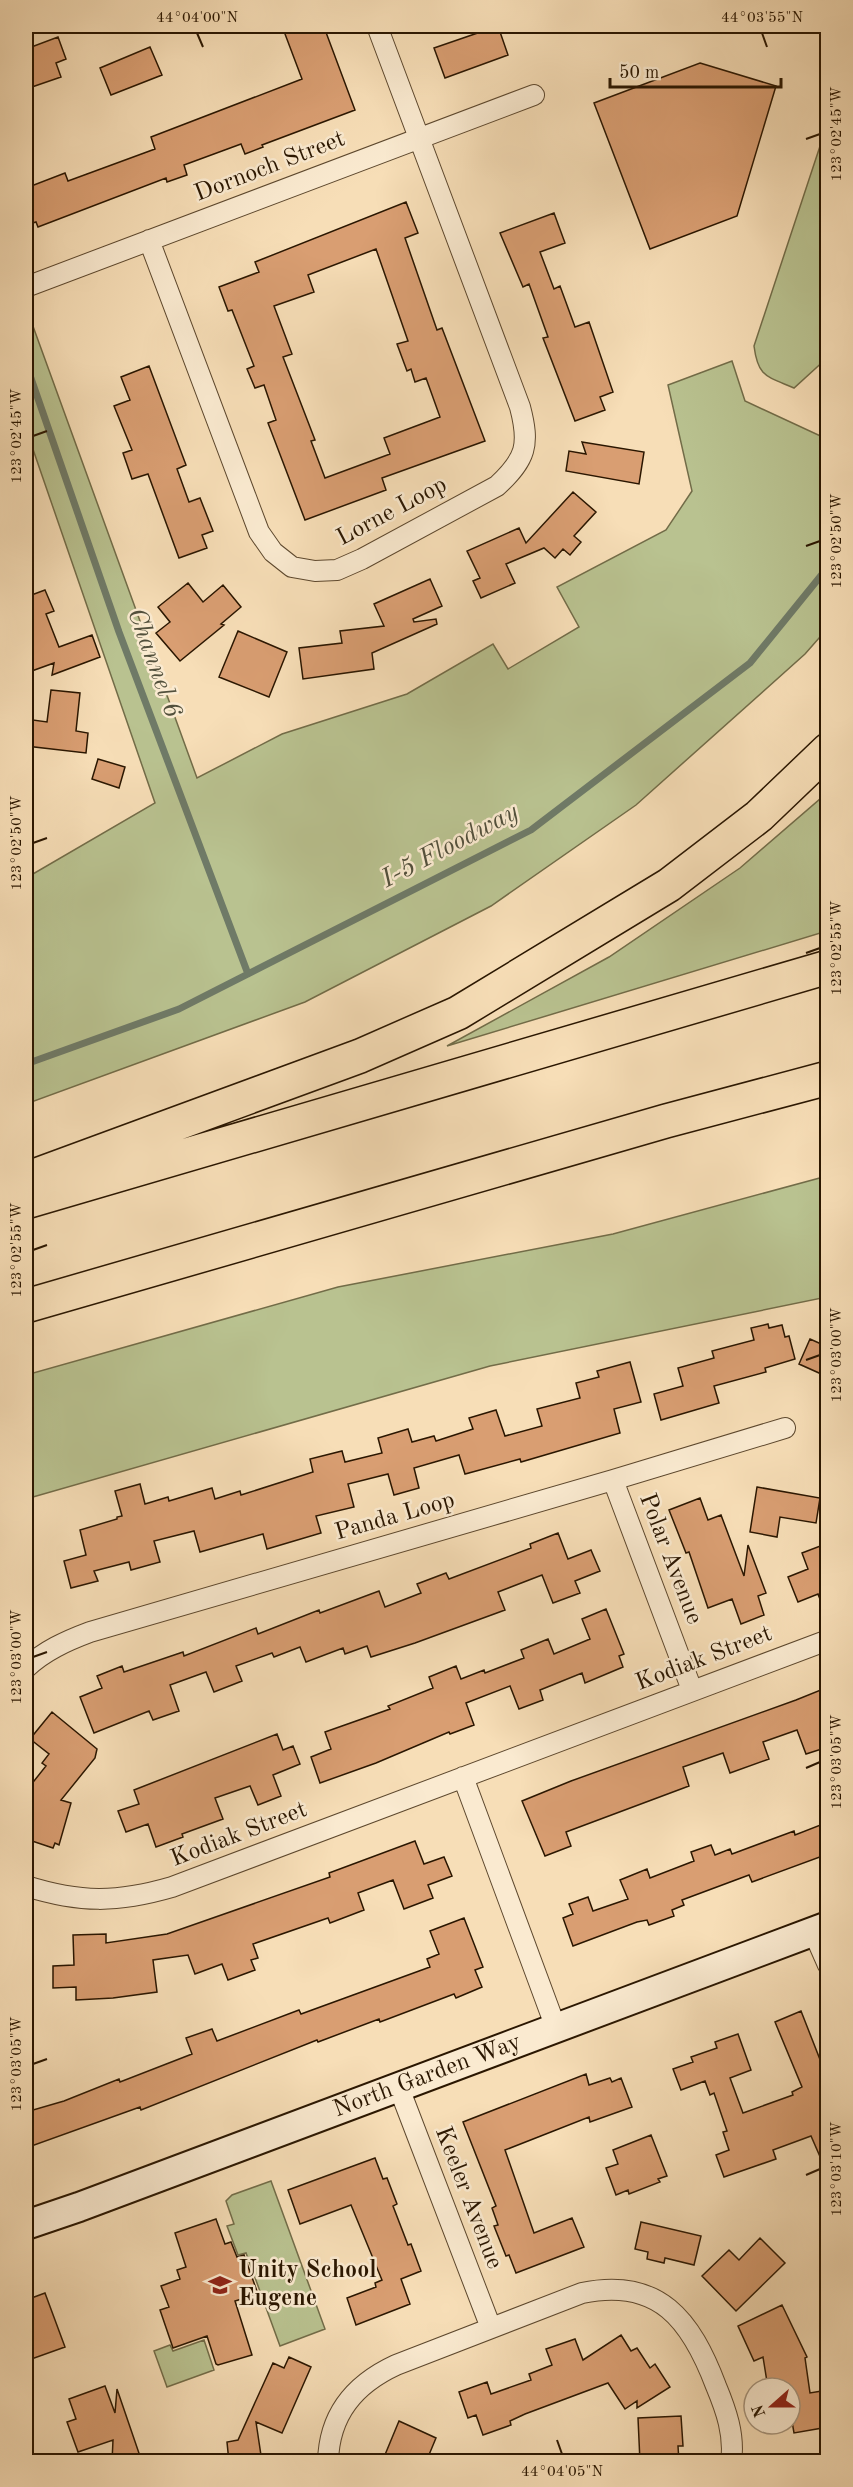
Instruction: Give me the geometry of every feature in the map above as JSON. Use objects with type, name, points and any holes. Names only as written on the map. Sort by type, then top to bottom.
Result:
[{"type":"highway","points":[[26,1179],[360,1056],[458,1013],[669,885],[759,816],[828,750]]},
{"type":"highway","points":[[26,1202],[828,967]]},
{"type":"highway","points":[[26,1306],[666,1121],[828,1078]]},
{"type":"highway","points":[[666,1121],[828,1096]]},
{"type":"street","name":"Lorne Loop","points":[[149,240],[259,532],[273,552],[292,567],[315,572],[337,570],[362,560],[497,486],[513,471],[522,454],[526,432],[520,407],[377,26]]},
{"type":"street","name":"Dornoch Street","points":[[26,287],[534,95]]},
{"type":"street","name":"Panda Loop","points":[[26,1668],[48,1651],[90,1632],[785,1428]]},
{"type":"street","name":"Polar Avenue","points":[[613,1480],[692,1690]]},
{"type":"street","name":"Kodiak Street","points":[[26,1886],[57,1896],[81,1900],[146,1894],[198,1878],[828,1640]]},
{"type":"street","points":[[463,1777],[556,2028]]},
{"type":"street","points":[[820,1929],[828,1965]]},
{"type":"street","name":"North Garden Way","points":[[26,2225],[399,2088],[820,1929]]},
{"type":"street","name":"Keeler Avenue","points":[[399,2088],[491,2328]]},
{"type":"street","points":[[328,2462],[331,2440],[337,2423],[352,2396],[363,2384],[396,2365],[594,2290],[623,2289],[651,2297],[673,2312],[684,2323],[704,2354],[728,2419],[732,2437],[731,2462]]},
{"type":"green space","points":[[827,125],[827,358],[794,388],[770,378],[761,370],[754,346]]},
{"type":"green space","points":[[30,318],[197,778],[282,734],[407,694],[493,644],[508,669],[579,627],[557,587],[666,530],[692,491],[668,385],[732,361],[745,401],[827,439],[827,629],[805,654],[636,805],[491,906],[305,1002],[26,1104],[26,878],[155,803],[26,429],[26,320]]},
{"type":"green space","points":[[827,793],[827,931],[447,1046],[609,957],[740,868]]},
{"type":"green space","points":[[827,1176],[827,1297],[490,1366],[26,1499],[26,1375],[338,1287],[613,1234]]},
{"type":"green space","points":[[271,2181],[325,2329],[280,2346],[246,2253],[238,2255],[227,2226],[234,2224],[226,2201],[232,2195]]},
{"type":"green space","points":[[204,2340],[214,2370],[167,2387],[154,2351],[170,2345],[173,2351]]},
{"type":"building","points":[[282,26],[312,26],[314,31],[324,27],[355,110],[262,145],[263,147],[245,154],[241,144],[184,165],[187,175],[167,182],[166,178],[38,227],[36,222],[26,225],[26,188],[65,173],[68,181],[155,149],[151,137],[302,79]]},
{"type":"building","points":[[498,26],[508,55],[445,78],[434,48]]},
{"type":"building","points":[[58,37],[66,59],[56,63],[61,77],[29,88],[26,79],[26,49]]},
{"type":"building","points":[[150,47],[162,75],[111,95],[100,68]]},
{"type":"building","points":[[700,63],[776,86],[737,216],[650,249],[594,103]]},
{"type":"building","points":[[406,202],[418,233],[405,238],[437,330],[442,328],[485,441],[382,478],[386,490],[305,520],[268,423],[276,420],[264,385],[255,388],[247,369],[254,366],[232,310],[228,311],[219,287],[259,272],[255,262]],"holes":[[[376,249],[408,341],[397,344],[407,371],[411,369],[415,382],[426,378],[440,417],[384,438],[390,454],[325,478],[311,441],[315,440],[283,357],[292,354],[274,306],[314,292],[308,275]]]},
{"type":"building","points":[[554,213],[565,243],[540,252],[554,289],[560,286],[575,327],[589,322],[613,392],[600,397],[605,410],[575,421],[543,338],[548,337],[529,284],[523,287],[500,233]]},
{"type":"building","points":[[149,366],[186,465],[177,469],[189,502],[200,498],[213,531],[202,535],[207,548],[179,558],[148,474],[132,479],[123,453],[132,450],[114,406],[130,400],[121,377]]},
{"type":"building","points":[[582,442],[644,452],[639,484],[566,471],[569,451],[586,454]]},
{"type":"building","points":[[573,492],[596,512],[574,536],[581,542],[570,555],[563,549],[555,558],[544,548],[506,564],[515,583],[481,598],[473,581],[480,578],[467,551],[519,528],[526,543]]},
{"type":"building","points":[[430,579],[442,606],[413,619],[414,622],[436,619],[437,624],[372,653],[374,669],[303,679],[299,648],[342,643],[340,631],[384,626],[374,604]]},
{"type":"building","points":[[188,583],[203,602],[223,585],[241,607],[221,624],[224,625],[180,661],[156,633],[170,622],[158,607]]},
{"type":"building","points":[[45,590],[54,611],[46,614],[59,647],[92,635],[100,657],[52,675],[54,663],[29,672],[26,663],[26,597]]},
{"type":"building","points":[[238,631],[287,652],[269,697],[219,677]]},
{"type":"building","points":[[51,690],[80,693],[76,731],[88,733],[86,753],[26,746],[26,719],[47,722]]},
{"type":"building","points":[[98,759],[125,767],[119,788],[92,779]]},
{"type":"building","points":[[768,1324],[769,1328],[782,1325],[785,1337],[789,1336],[795,1359],[765,1368],[766,1372],[714,1386],[719,1403],[661,1420],[654,1394],[683,1386],[678,1368],[714,1358],[712,1351],[754,1340],[751,1328]]},
{"type":"building","points":[[810,1339],[828,1347],[828,1377],[799,1364]]},
{"type":"building","points":[[630,1362],[641,1402],[614,1409],[620,1433],[521,1462],[520,1459],[465,1474],[459,1455],[414,1468],[419,1488],[394,1495],[388,1474],[348,1484],[354,1507],[316,1516],[321,1533],[267,1549],[263,1534],[200,1552],[194,1531],[154,1541],[160,1562],[131,1570],[129,1562],[94,1571],[98,1581],[71,1588],[64,1561],[86,1555],[80,1530],[122,1516],[115,1491],[140,1484],[145,1504],[168,1497],[169,1501],[212,1488],[215,1499],[240,1491],[241,1495],[313,1472],[310,1459],[342,1451],[345,1462],[382,1453],[378,1438],[408,1429],[412,1442],[434,1436],[436,1441],[473,1429],[469,1418],[496,1410],[505,1436],[542,1426],[537,1409],[580,1398],[576,1383],[599,1377],[597,1371]]},
{"type":"building","points":[[757,1487],[820,1498],[816,1523],[780,1517],[777,1537],[750,1532]]},
{"type":"building","points":[[700,1498],[708,1520],[721,1515],[744,1576],[748,1545],[766,1593],[758,1596],[764,1615],[741,1624],[732,1599],[708,1608],[689,1552],[686,1553],[669,1510]]},
{"type":"building","points":[[558,1533],[568,1559],[591,1550],[600,1571],[575,1581],[580,1593],[553,1603],[542,1575],[498,1592],[505,1610],[415,1643],[371,1657],[367,1646],[345,1654],[343,1648],[306,1662],[300,1647],[274,1657],[272,1653],[236,1666],[242,1681],[214,1692],[206,1672],[170,1685],[179,1711],[153,1720],[149,1711],[94,1733],[80,1697],[102,1688],[97,1676],[122,1666],[124,1672],[183,1652],[184,1656],[256,1628],[258,1634],[319,1610],[320,1613],[379,1591],[385,1607],[421,1593],[417,1584],[446,1573],[449,1579],[531,1548],[530,1544]]},
{"type":"building","points":[[828,1543],[828,1615],[826,1615],[818,1594],[798,1602],[788,1577],[808,1569],[802,1553]]},
{"type":"building","points":[[606,1609],[624,1654],[619,1656],[623,1667],[585,1683],[582,1673],[540,1690],[543,1700],[519,1709],[510,1686],[466,1703],[474,1725],[450,1734],[449,1732],[376,1763],[320,1783],[311,1757],[331,1749],[325,1732],[390,1709],[388,1706],[433,1688],[429,1677],[456,1666],[461,1679],[484,1670],[485,1673],[524,1658],[521,1650],[548,1639],[554,1654],[590,1639],[582,1619]]},
{"type":"building","points":[[828,1687],[828,1747],[806,1754],[797,1730],[763,1742],[769,1759],[730,1773],[723,1753],[683,1767],[689,1786],[566,1832],[571,1846],[545,1856],[522,1801]]},
{"type":"building","points":[[52,1712],[97,1749],[95,1758],[61,1800],[71,1803],[59,1845],[55,1843],[53,1848],[26,1839],[26,1791],[46,1766],[42,1763],[49,1754],[30,1739]]},
{"type":"building","points":[[277,1734],[283,1750],[293,1746],[300,1764],[273,1775],[281,1796],[258,1805],[250,1786],[215,1798],[223,1819],[182,1834],[183,1837],[156,1847],[148,1824],[126,1832],[118,1811],[139,1804],[134,1790]]},
{"type":"building","points":[[828,1822],[828,1854],[752,1882],[749,1875],[682,1900],[684,1905],[672,1910],[674,1916],[649,1925],[647,1920],[637,1922],[573,1946],[563,1918],[573,1914],[569,1904],[588,1897],[593,1911],[628,1899],[620,1880],[647,1869],[650,1878],[694,1861],[691,1852],[711,1845],[715,1855],[730,1849],[732,1854],[794,1831],[795,1835]]},
{"type":"building","points":[[415,1841],[424,1864],[444,1857],[452,1876],[428,1885],[433,1898],[404,1909],[393,1880],[358,1893],[364,1910],[330,1923],[328,1918],[253,1944],[258,1958],[251,1960],[255,1970],[228,1980],[222,1964],[195,1974],[188,1955],[153,1960],[157,1992],[76,2000],[76,1987],[53,1988],[53,1966],[74,1965],[73,1935],[106,1934],[106,1943],[167,1934],[330,1877],[329,1873]]},
{"type":"building","points":[[464,1918],[483,1967],[475,1970],[482,1987],[456,1998],[454,1994],[380,2022],[379,2019],[318,2042],[317,2040],[141,2110],[140,2107],[26,2148],[26,2112],[64,2101],[119,2079],[120,2082],[192,2054],[186,2038],[212,2029],[217,2041],[299,2010],[301,2014],[430,1967],[427,1959],[439,1954],[430,1931]]},
{"type":"building","points":[[801,2011],[828,2080],[828,2175],[811,2136],[773,2150],[776,2159],[724,2177],[716,2155],[729,2150],[723,2132],[727,2131],[714,2093],[710,2095],[705,2081],[681,2090],[673,2069],[693,2062],[691,2057],[717,2048],[715,2042],[738,2034],[751,2070],[730,2078],[743,2113],[793,2095],[792,2092],[802,2087],[775,2022]]},
{"type":"building","points":[[586,2074],[589,2085],[610,2078],[612,2082],[621,2078],[632,2107],[590,2122],[589,2117],[505,2150],[534,2233],[572,2218],[584,2247],[516,2273],[509,2255],[506,2256],[494,2226],[498,2225],[492,2208],[496,2206],[463,2122]]},
{"type":"building","points":[[651,2135],[667,2176],[658,2179],[660,2182],[629,2194],[628,2190],[616,2195],[606,2168],[618,2164],[613,2150]]},
{"type":"building","points":[[375,2158],[383,2179],[387,2178],[397,2204],[393,2206],[421,2271],[401,2279],[410,2304],[356,2325],[347,2298],[376,2287],[375,2283],[382,2280],[351,2205],[300,2224],[288,2190]]},
{"type":"building","points":[[216,2219],[225,2244],[231,2242],[237,2257],[244,2255],[258,2294],[235,2301],[252,2355],[218,2365],[207,2336],[173,2348],[160,2310],[169,2307],[161,2286],[180,2279],[177,2270],[186,2267],[175,2233]]},
{"type":"building","points":[[641,2222],[701,2236],[694,2265],[665,2258],[664,2263],[647,2259],[648,2252],[635,2249]]},
{"type":"building","points":[[760,2238],[785,2263],[736,2311],[702,2276],[729,2250],[739,2260]]},
{"type":"building","points":[[45,2293],[65,2347],[26,2361],[26,2300]]},
{"type":"building","points":[[782,2305],[807,2357],[805,2358],[810,2393],[828,2390],[828,2427],[802,2432],[802,2376],[766,2376],[763,2357],[754,2361],[738,2326]]},
{"type":"building","points":[[621,2335],[631,2351],[637,2348],[650,2368],[655,2364],[670,2387],[637,2408],[637,2401],[625,2409],[608,2383],[525,2414],[510,2421],[511,2425],[483,2435],[476,2415],[468,2418],[459,2392],[487,2382],[491,2394],[531,2380],[529,2374],[552,2365],[546,2349],[575,2339],[583,2360]]},
{"type":"building","points":[[289,2357],[311,2367],[282,2433],[256,2422],[262,2462],[229,2462],[227,2442],[238,2440],[273,2363],[284,2368]]},
{"type":"building","points":[[105,2386],[115,2413],[117,2389],[142,2462],[112,2462],[113,2440],[78,2452],[67,2422],[76,2419],[69,2399]]},
{"type":"building","points":[[681,2416],[683,2446],[678,2446],[679,2462],[640,2462],[638,2418]]},
{"type":"building","points":[[399,2421],[436,2438],[426,2462],[382,2462]]},
{"type":"waterway","name":"Channel 6","points":[[26,364],[119,632],[248,974]]},
{"type":"waterway","name":"I-5 Floodway","points":[[26,1064],[179,1009],[531,830],[750,663],[828,567]]},
{"type":"place","name":"Unity School Eugene","points":[[220,2285]]}]
